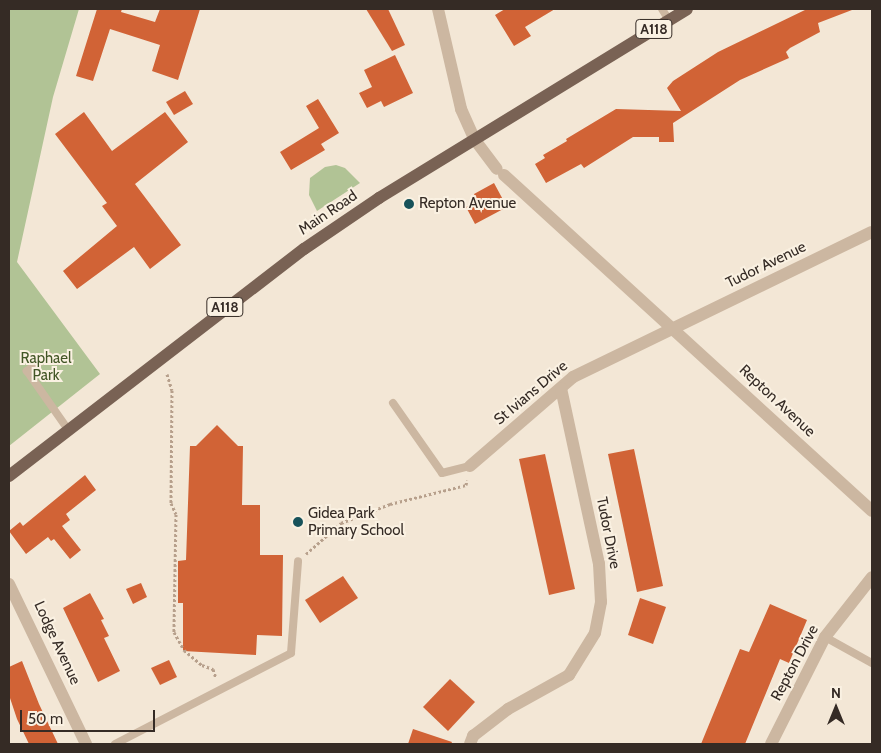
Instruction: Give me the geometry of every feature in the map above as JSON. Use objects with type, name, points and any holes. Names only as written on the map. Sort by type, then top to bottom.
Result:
[{"type":"main road","name":"Main Road","points":[[9,476],[69,432],[264,278],[379,198],[687,9]]},
{"type":"street","name":"Repton Avenue","points":[[438,9],[453,82],[475,140],[500,172],[674,328],[872,511]]},
{"type":"street","name":"Tudor Avenue","points":[[674,328],[872,232]]},
{"type":"street","name":"St Ivians Drive","points":[[470,466],[560,388],[597,364],[674,328]]},
{"type":"street","name":"Tudor Drive","points":[[470,744],[473,736],[508,708],[569,675],[595,633],[601,602],[599,564],[560,388]]},
{"type":"street","name":"Repton Drive","points":[[771,744],[825,637],[872,577]]},
{"type":"street","name":"Lodge Avenue","points":[[9,584],[86,744]]},
{"type":"lane","points":[[662,9],[669,20]]},
{"type":"lane","points":[[49,356],[27,371],[69,432]]},
{"type":"lane","points":[[393,403],[442,473],[470,466]]},
{"type":"lane","points":[[116,744],[291,652],[298,562]]},
{"type":"lane","points":[[825,637],[872,663]]},
{"type":"path","points":[[167,374],[172,390],[171,503],[176,514],[174,632],[184,650],[202,665],[213,669],[220,690]]},
{"type":"path","points":[[298,562],[342,523],[390,504],[466,485]]},
{"type":"green space","name":"Raphael Park","points":[[9,9],[79,9],[53,97],[17,262],[100,374],[9,446]]},
{"type":"green space","points":[[336,165],[345,168],[360,183],[317,211],[309,195],[310,178],[325,167]]},
{"type":"building","points":[[97,9],[122,9],[121,12],[155,22],[160,9],[200,9],[178,80],[152,71],[160,45],[110,29],[93,81],[76,76]]},
{"type":"building","points":[[366,9],[388,9],[405,45],[392,51]]},
{"type":"building","points":[[505,9],[555,9],[525,27],[531,36],[514,46],[495,15]]},
{"type":"building","points":[[807,9],[852,10],[818,23],[820,32],[790,48],[786,52],[789,58],[740,80],[673,123],[674,142],[659,142],[659,137],[633,137],[584,168],[581,164],[546,183],[535,164],[545,158],[543,155],[567,141],[566,139],[616,109],[681,111],[667,88],[673,81],[718,52]]},
{"type":"building","points":[[395,55],[413,93],[384,107],[381,101],[367,108],[359,93],[372,87],[364,70]]},
{"type":"building","points":[[185,91],[193,104],[174,115],[166,102]]},
{"type":"building","points":[[318,99],[339,133],[321,144],[325,150],[291,170],[280,152],[319,128],[306,106]]},
{"type":"building","points":[[84,112],[112,151],[165,112],[188,142],[135,184],[181,245],[150,269],[134,247],[77,289],[63,271],[117,226],[102,206],[107,203],[55,134]]},
{"type":"building","points":[[494,183],[507,207],[475,224],[466,207],[477,201],[474,194]]},
{"type":"building","points":[[217,425],[238,446],[243,446],[242,505],[260,505],[260,555],[283,555],[282,636],[257,635],[256,655],[183,651],[183,603],[178,603],[178,561],[186,560],[190,446],[196,446]]},
{"type":"building","points":[[634,449],[663,586],[637,592],[608,454]]},
{"type":"building","points":[[545,454],[575,589],[549,595],[519,459]]},
{"type":"building","points":[[85,475],[96,490],[66,514],[70,520],[62,526],[81,550],[70,559],[54,539],[51,541],[48,537],[26,554],[9,531],[20,522],[23,526]]},
{"type":"building","points":[[343,576],[358,598],[320,623],[305,600]]},
{"type":"building","points":[[141,583],[147,597],[133,604],[126,589]]},
{"type":"building","points":[[90,593],[104,619],[101,620],[109,636],[104,638],[120,671],[98,682],[63,608]]},
{"type":"building","points":[[640,598],[666,607],[653,644],[628,635]]},
{"type":"building","points":[[770,604],[807,620],[789,663],[780,659],[745,744],[701,744],[740,649],[749,652]]},
{"type":"building","points":[[169,660],[177,677],[160,685],[151,668]]},
{"type":"building","points":[[22,661],[39,704],[58,744],[29,744],[17,719],[9,695],[9,667]]},
{"type":"building","points":[[450,679],[475,702],[448,731],[423,707]]},
{"type":"building","points":[[413,729],[452,742],[451,744],[408,744]]},
{"type":"place","name":"Repton Avenue","points":[[409,204]]},
{"type":"place","name":"Gidea Park Primary School","points":[[298,522]]}]
